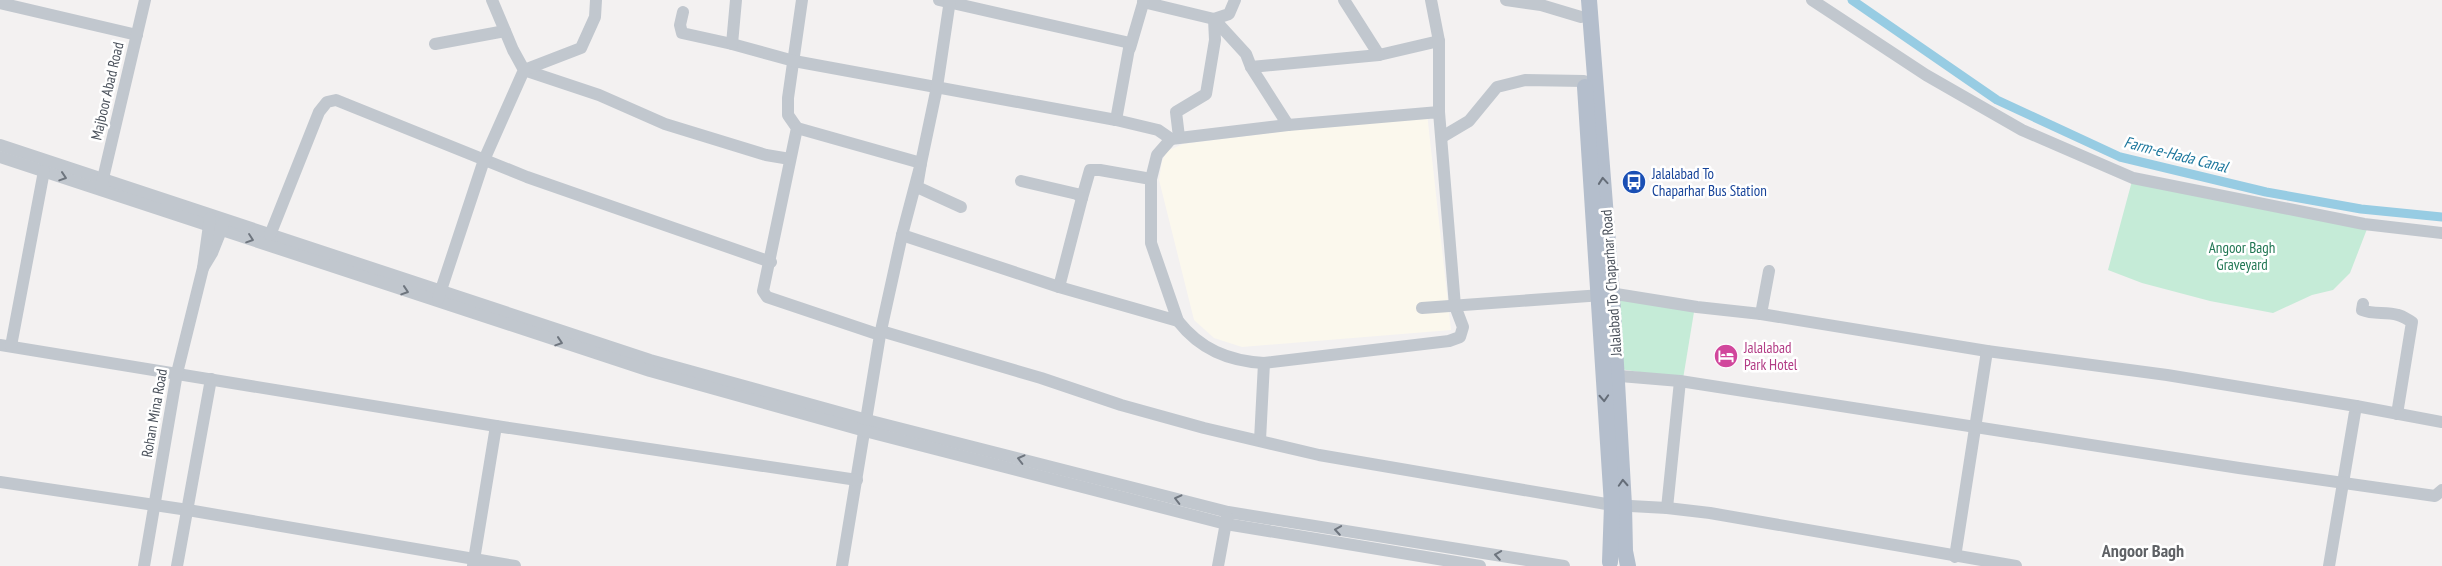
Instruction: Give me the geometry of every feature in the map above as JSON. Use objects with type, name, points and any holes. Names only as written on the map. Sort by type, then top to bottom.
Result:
[{"type":"main road","name":"Jalalabad To Chaparhar Road","points":[[1579,0],[1584,81],[1605,295]]},
{"type":"main road","name":"Jalalabad To Chaparhar Road","points":[[1589,0],[1618,505],[1627,566]]},
{"type":"main road","name":"Jalalabad To Chaparhar Road","points":[[1607,564],[1618,505]]},
{"type":"main road","points":[[1607,564],[1616,561],[1627,566]]},
{"type":"street","name":"Majboor Abad Road","points":[[102,184],[145,0]]},
{"type":"street","points":[[492,0],[524,70],[599,95],[665,124],[766,155],[790,159]]},
{"type":"street","points":[[499,0],[499,14]]},
{"type":"street","points":[[439,297],[484,160],[524,70],[581,48],[595,17],[596,0]]},
{"type":"street","points":[[732,44],[736,0]]},
{"type":"street","points":[[802,0],[788,98],[788,115],[796,128],[771,262],[763,291],[767,297],[881,333],[1042,378],[1121,404],[1204,428],[1260,440],[1319,456],[1618,505],[1710,513],[1955,557],[2016,566]]},
{"type":"street","points":[[1116,120],[1130,48],[1143,1],[1214,19],[1229,14],[1235,0]]},
{"type":"street","points":[[1344,0],[1379,55]]},
{"type":"street","points":[[1214,19],[1215,40],[1206,94],[1176,112],[1175,138],[1157,155],[1151,179],[1151,243],[1178,320],[1197,340],[1217,354],[1247,362],[1264,363],[1454,340],[1460,337],[1463,327],[1455,306],[1439,112],[1438,41],[1431,0]]},
{"type":"street","points":[[1506,0],[1541,5],[1581,17]]},
{"type":"street","points":[[1812,0],[1926,75],[2022,130],[2133,178],[2364,224],[2442,233]]},
{"type":"street","points":[[961,207],[917,186],[937,87],[946,1],[1126,41],[1130,43],[1130,48]]},
{"type":"street","points":[[0,3],[138,35]]},
{"type":"street","points":[[683,12],[680,25],[682,33],[794,61],[1116,120],[1158,130],[1175,138],[1288,125],[1439,112]]},
{"type":"street","points":[[1214,19],[1246,54],[1288,125]]},
{"type":"street","points":[[436,44],[505,31]]},
{"type":"street","points":[[1252,67],[1379,55],[1438,41]]},
{"type":"street","points":[[1442,137],[1469,122],[1497,87],[1526,80],[1584,81]]},
{"type":"street","points":[[270,235],[319,112],[323,105],[331,100],[341,101],[484,160],[594,202],[771,262]]},
{"type":"street","points":[[796,128],[921,163]]},
{"type":"street","points":[[0,145],[102,184],[439,297],[650,371],[1227,518],[1480,566]]},
{"type":"street","points":[[0,157],[44,171],[102,184]]},
{"type":"street","points":[[842,566],[881,333],[902,235],[921,163]]},
{"type":"street","points":[[1059,287],[1090,170],[1151,179]]},
{"type":"street","points":[[44,171],[6,345],[496,426],[857,480]]},
{"type":"street","points":[[1021,181],[1077,194],[1082,198]]},
{"type":"street","name":"Rohan Mina Road","points":[[144,566],[177,373],[203,268],[209,220]]},
{"type":"street","points":[[224,225],[270,235],[439,297]]},
{"type":"street","name":"Rohan Mina Road","points":[[203,268],[212,254],[224,225]]},
{"type":"street","points":[[902,235],[1059,287],[1178,320]]},
{"type":"street","points":[[1761,314],[1768,271]]},
{"type":"street","points":[[1422,308],[1605,295],[1761,314],[1987,351],[2168,375],[2442,422]]},
{"type":"street","points":[[2363,304],[2362,310],[2364,311],[2397,314],[2412,322],[2397,414]]},
{"type":"street","points":[[1955,557],[1987,351]]},
{"type":"street","points":[[1260,440],[1264,363]]},
{"type":"street","points":[[1610,375],[1680,381],[2239,468],[2435,496],[2442,490]]},
{"type":"street","points":[[177,566],[211,379]]},
{"type":"street","points":[[1667,508],[1680,381]]},
{"type":"street","points":[[2329,566],[2341,482],[2356,406]]},
{"type":"street","points":[[473,562],[496,426]]},
{"type":"street","points":[[0,482],[188,510],[473,562],[515,566]]},
{"type":"street","points":[[1218,566],[1227,518]]},
{"type":"street","points":[[1227,518],[1564,566]]},
{"type":"shaded area","points":[[1427,113],[1451,330],[1242,347],[1214,338],[1194,320],[1159,180],[1162,161],[1167,151],[1183,144]]},
{"type":"green space","name":"Angoor Bagh Graveyard","points":[[2132,181],[2367,229],[2350,273],[2333,290],[2312,295],[2273,313],[2210,301],[2142,283],[2108,270]]},
{"type":"green space","points":[[1618,299],[1694,312],[1683,379],[1620,369]]},
{"type":"waterway","name":"Farm-e-Hada Canal","points":[[1852,0],[1997,100],[2120,157],[2266,192],[2361,209],[2442,217]]},
{"type":"place","name":"Jalalabad To Chaparhar Bus Station","points":[[1634,182]]},
{"type":"place","name":"Jalalabad Park Hotel","points":[[1726,356]]},
{"type":"district","name":"Angoor Bagh","points":[[2143,550]]}]
